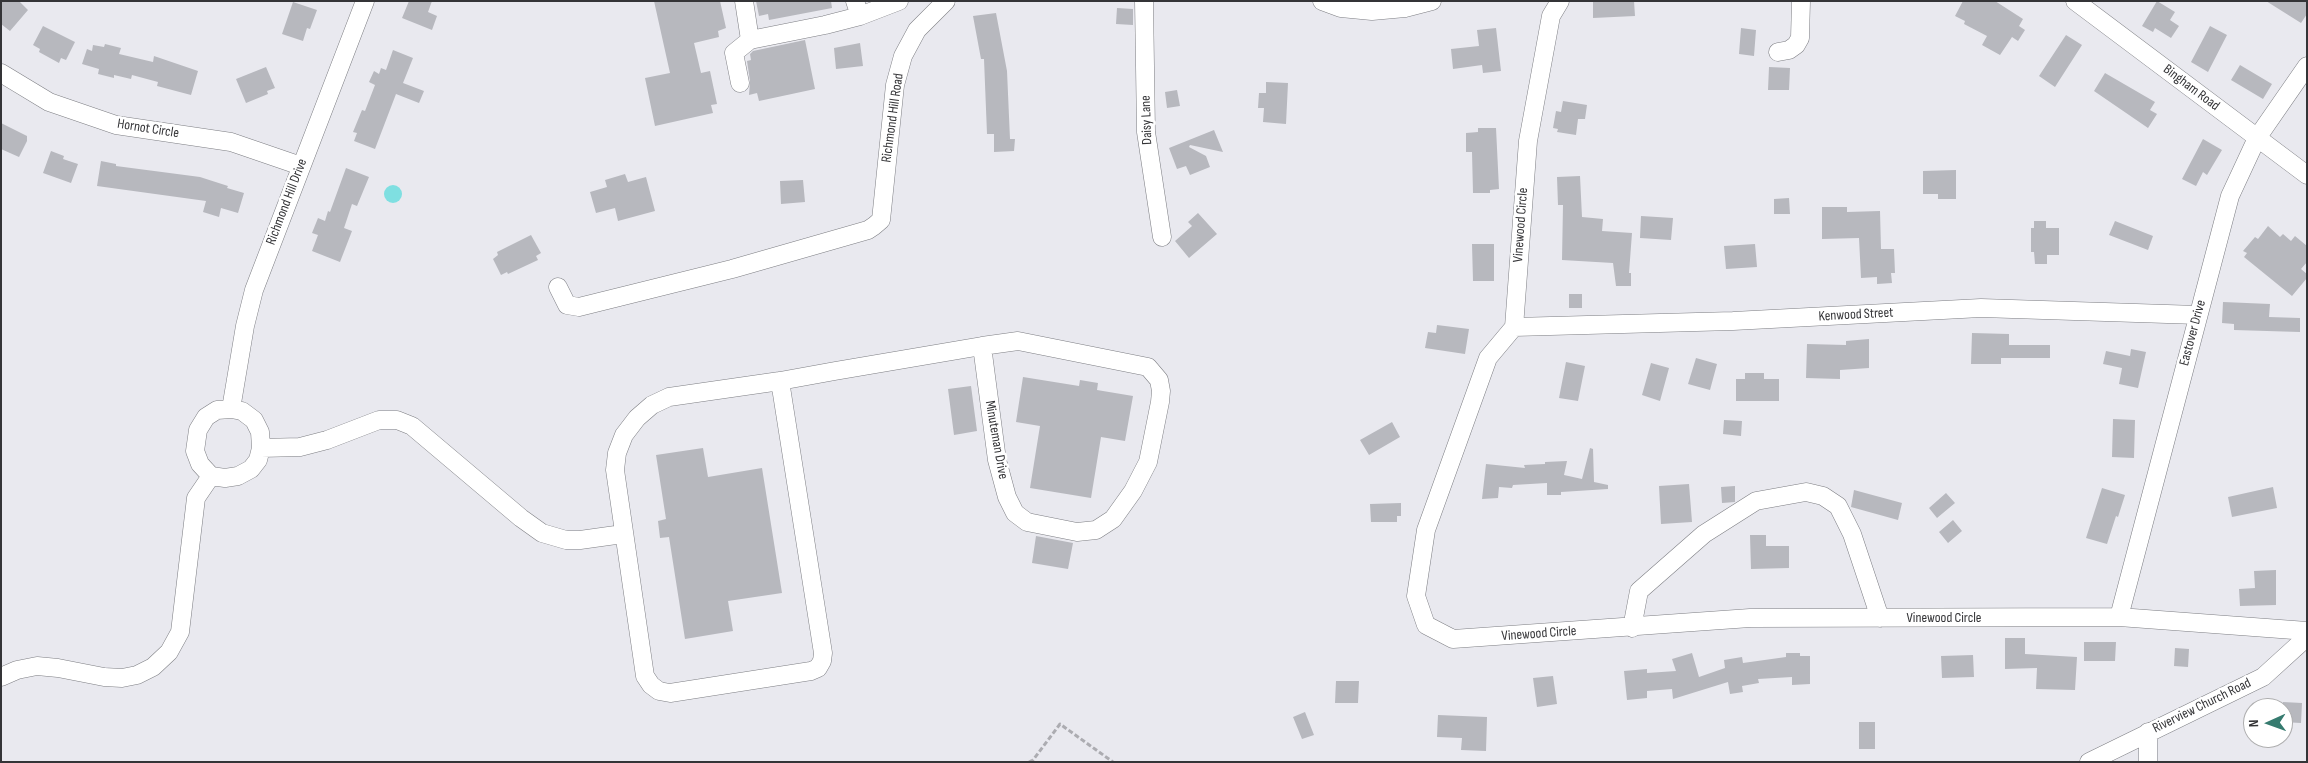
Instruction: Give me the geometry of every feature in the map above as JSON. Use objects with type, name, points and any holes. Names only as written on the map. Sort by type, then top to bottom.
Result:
[{"type":"street","name":"Richmond Hill Drive","points":[[231,409],[245,326],[254,290],[366,1]]},
{"type":"street","points":[[744,1],[750,40]]},
{"type":"street","points":[[740,83],[734,53],[750,40],[825,26],[858,8],[899,1]]},
{"type":"street","name":"Daisy Lane","points":[[1144,1],[1146,132],[1162,237]]},
{"type":"street","points":[[1322,1],[1341,8],[1372,11],[1406,8],[1432,1]]},
{"type":"street","name":"Vinewood Circle","points":[[1560,1],[1551,16],[1528,141],[1514,327],[1488,358],[1426,530],[1416,596],[1426,625],[1453,639],[1632,628],[1750,618],[2119,617],[2307,632]]},
{"type":"street","points":[[1778,52],[1789,50],[1796,45],[1800,38],[1801,1]]},
{"type":"street","name":"Bingham Road","points":[[2075,1],[2307,175]]},
{"type":"street","name":"Richmond Hill Road","points":[[558,287],[566,305],[579,307],[868,230],[881,220],[895,85],[903,56],[917,30],[939,3]]},
{"type":"street","name":"Eastover Drive","points":[[2119,617],[2230,196],[2257,138],[2307,66]]},
{"type":"street","name":"Hornot Circle","points":[[1,73],[50,102],[116,125],[231,142],[301,166]]},
{"type":"street","name":"Kenwood Street","points":[[1514,327],[1732,321],[1981,308],[2198,315]]},
{"type":"street","name":"Minuteman Drive","points":[[780,381],[823,653],[822,661],[818,668],[811,671],[670,693],[659,691],[651,685],[645,676],[615,470],[617,453],[624,435],[637,418],[652,405],[670,397],[780,381],[982,346],[1018,341],[1134,363],[1148,367],[1159,380],[1160,402],[1148,462],[1129,497],[1113,519],[1096,530],[1076,532],[1027,522],[1015,513],[1007,497],[997,460],[982,346]]},
{"type":"street","points":[[231,409],[242,411],[254,420],[260,432],[262,448],[258,460],[251,469],[238,476],[225,478],[211,476],[200,464],[196,451],[198,430],[206,418],[218,410],[231,409]]},
{"type":"street","points":[[262,448],[300,447],[327,440],[379,420],[397,420],[412,426],[521,518],[542,533],[566,540],[623,534]]},
{"type":"street","points":[[1,677],[17,670],[37,666],[104,677],[122,678],[137,675],[153,667],[169,652],[180,632],[196,498],[211,476]]},
{"type":"street","points":[[1632,628],[1639,591],[1704,534],[1756,501],[1806,492],[1824,496],[1838,506],[1852,534],[1880,618]]},
{"type":"street","name":"Riverview Church Road","points":[[2089,762],[2263,677],[2307,638]]},
{"type":"street","points":[[2148,732],[2148,762]]},
{"type":"path","points":[[1029,762],[1033,760],[1060,724],[1113,762]]},
{"type":"water","points":[[389,185],[397,185],[402,190],[400,201],[389,203],[384,198],[384,190]]},
{"type":"building","points":[[1,1],[19,1],[28,10],[10,31],[1,24]]},
{"type":"building","points":[[409,1],[432,1],[428,12],[437,16],[432,30],[402,18]]},
{"type":"building","points":[[654,1],[720,1],[726,28],[718,31],[719,37],[694,43],[701,73],[710,71],[717,104],[711,105],[713,113],[655,126],[645,78],[670,73]]},
{"type":"building","points":[[756,1],[831,1],[832,8],[769,20],[768,14],[759,16]]},
{"type":"building","points":[[1593,1],[1634,1],[1635,16],[1593,18]]},
{"type":"building","points":[[1963,1],[1995,1],[2023,19],[2019,26],[2025,30],[2018,41],[2012,37],[2000,55],[1982,45],[1987,36],[1964,24],[1965,21],[1955,16]]},
{"type":"building","points":[[2157,1],[2175,12],[2170,20],[2179,26],[2171,38],[2155,28],[2153,32],[2142,26]]},
{"type":"building","points":[[2266,1],[2307,1],[2307,14],[2301,23]]},
{"type":"building","points":[[293,2],[317,10],[310,29],[307,28],[303,41],[282,34]]},
{"type":"building","points":[[1117,8],[1133,9],[1133,25],[1116,24]]},
{"type":"building","points":[[996,13],[1007,71],[1010,139],[1015,139],[1014,151],[994,152],[994,134],[987,134],[984,59],[981,59],[973,16]]},
{"type":"building","points":[[43,26],[75,42],[66,60],[61,58],[59,63],[39,52],[40,49],[33,45]]},
{"type":"building","points":[[2210,26],[2227,35],[2208,72],[2191,62]]},
{"type":"building","points":[[1496,28],[1501,71],[1483,73],[1482,65],[1453,69],[1451,49],[1479,46],[1477,30]]},
{"type":"building","points":[[1741,28],[1756,30],[1754,56],[1739,54]]},
{"type":"building","points":[[2066,35],[2082,45],[2055,87],[2039,76]]},
{"type":"building","points":[[805,40],[815,89],[759,101],[757,93],[749,95],[750,81],[747,61],[751,60],[750,54],[753,51]]},
{"type":"building","points":[[860,43],[863,66],[836,69],[834,48]]},
{"type":"building","points":[[105,44],[121,48],[119,54],[153,62],[154,56],[198,71],[191,95],[157,86],[158,82],[132,75],[131,79],[114,75],[114,78],[98,74],[99,69],[82,64],[87,49],[92,51],[93,45],[104,47]]},
{"type":"building","points":[[393,50],[413,58],[403,83],[424,91],[419,103],[396,94],[375,149],[354,141],[357,133],[353,132],[362,110],[365,111],[375,85],[369,82],[374,71],[379,74],[381,68],[386,70]]},
{"type":"building","points":[[2240,65],[2272,84],[2263,99],[2231,80]]},
{"type":"building","points":[[266,67],[275,88],[267,91],[268,94],[246,103],[236,79]]},
{"type":"building","points":[[1769,67],[1790,68],[1789,90],[1768,90]]},
{"type":"building","points":[[2105,73],[2155,102],[2150,110],[2157,114],[2148,128],[2094,91]]},
{"type":"building","points":[[1266,82],[1288,83],[1286,124],[1263,122],[1264,108],[1258,108],[1259,93],[1266,93]]},
{"type":"building","points":[[1177,90],[1180,106],[1167,108],[1165,92]]},
{"type":"building","points":[[1563,101],[1587,105],[1585,119],[1578,119],[1576,135],[1557,132],[1558,129],[1553,128],[1556,111],[1561,112]]},
{"type":"building","points":[[1,123],[27,136],[27,141],[19,157],[1,149]]},
{"type":"building","points":[[1478,128],[1496,128],[1499,189],[1490,190],[1490,193],[1473,193],[1472,152],[1466,152],[1466,133],[1478,132]]},
{"type":"building","points":[[1214,130],[1223,152],[1190,145],[1189,147],[1206,156],[1210,167],[1190,175],[1186,166],[1177,169],[1169,148]]},
{"type":"building","points":[[2203,139],[2222,150],[2207,175],[2203,172],[2196,186],[2182,179]]},
{"type":"building","points":[[51,151],[64,156],[63,159],[78,164],[71,183],[43,173]]},
{"type":"building","points":[[101,161],[116,164],[116,166],[200,177],[228,186],[227,188],[244,193],[238,213],[221,208],[219,217],[203,212],[206,201],[97,186]]},
{"type":"building","points":[[346,168],[369,177],[357,206],[352,204],[344,228],[352,231],[340,262],[312,251],[318,235],[312,233],[318,218],[325,221],[328,211],[330,212]]},
{"type":"building","points":[[1956,170],[1956,199],[1938,199],[1938,194],[1923,194],[1923,171]]},
{"type":"building","points":[[625,174],[628,182],[646,177],[655,211],[618,221],[615,208],[596,213],[590,192],[607,187],[605,180]]},
{"type":"building","points":[[1580,176],[1582,217],[1603,219],[1602,231],[1632,233],[1629,273],[1631,273],[1631,286],[1616,286],[1613,263],[1562,260],[1563,205],[1558,205],[1557,177]]},
{"type":"building","points":[[803,180],[805,202],[781,204],[780,181]]},
{"type":"building","points":[[1789,198],[1790,214],[1774,214],[1774,199]]},
{"type":"building","points":[[1822,207],[1847,207],[1847,212],[1880,211],[1881,249],[1894,249],[1895,273],[1891,273],[1892,283],[1877,284],[1877,277],[1861,278],[1859,238],[1822,239]]},
{"type":"building","points":[[1198,213],[1217,234],[1189,258],[1175,241],[1192,226],[1188,222]]},
{"type":"building","points":[[1641,216],[1673,218],[1671,240],[1640,238]]},
{"type":"building","points":[[2034,221],[2046,221],[2046,228],[2059,228],[2059,255],[2047,255],[2047,264],[2035,264],[2034,252],[2031,252],[2031,228],[2034,228]]},
{"type":"building","points":[[2115,221],[2153,236],[2148,250],[2109,235]]},
{"type":"building","points":[[2268,226],[2280,237],[2283,234],[2291,241],[2295,236],[2307,246],[2307,262],[2301,269],[2307,274],[2307,278],[2292,296],[2244,257],[2247,253],[2243,251],[2255,237],[2258,239]]},
{"type":"building","points":[[531,235],[541,253],[536,256],[538,260],[508,274],[507,272],[501,275],[493,259],[498,255],[497,252]]},
{"type":"building","points":[[1472,244],[1494,244],[1494,281],[1473,281]]},
{"type":"building","points":[[1755,244],[1757,267],[1726,269],[1724,246]]},
{"type":"building","points":[[1569,294],[1582,294],[1582,308],[1569,308]]},
{"type":"building","points":[[2223,302],[2270,304],[2269,317],[2300,318],[2300,332],[2234,330],[2234,324],[2222,323]]},
{"type":"building","points":[[1437,325],[1469,329],[1465,354],[1425,348],[1428,332],[1436,333]]},
{"type":"building","points":[[1972,333],[2009,334],[2009,345],[2050,345],[2050,358],[2001,358],[2001,364],[1971,364]]},
{"type":"building","points":[[1869,339],[1869,368],[1840,370],[1840,379],[1806,378],[1807,344],[1846,345],[1846,341]]},
{"type":"building","points":[[2131,349],[2146,352],[2138,388],[2119,384],[2122,368],[2103,364],[2106,351],[2130,356]]},
{"type":"building","points":[[1696,358],[1717,364],[1710,390],[1688,384]]},
{"type":"building","points":[[1566,362],[1585,366],[1578,401],[1559,398]]},
{"type":"building","points":[[1651,363],[1669,368],[1660,401],[1642,395]]},
{"type":"building","points":[[1745,373],[1764,373],[1764,379],[1779,379],[1779,401],[1736,401],[1736,379],[1745,379]]},
{"type":"building","points":[[1023,377],[1079,386],[1080,380],[1098,383],[1097,390],[1133,396],[1125,441],[1101,437],[1091,498],[1030,488],[1040,426],[1016,422]]},
{"type":"building","points":[[971,386],[977,431],[954,435],[948,389]]},
{"type":"building","points":[[2113,419],[2135,420],[2134,458],[2112,457]]},
{"type":"building","points":[[1724,420],[1742,421],[1741,436],[1723,434]]},
{"type":"building","points":[[1392,422],[1400,437],[1369,455],[1360,440]]},
{"type":"building","points":[[703,448],[708,477],[762,468],[782,593],[728,601],[733,631],[685,639],[669,537],[660,538],[658,521],[666,519],[656,455]]},
{"type":"building","points":[[1590,448],[1593,449],[1594,482],[1608,485],[1608,489],[1561,492],[1561,495],[1547,495],[1547,483],[1513,485],[1512,488],[1499,487],[1498,498],[1482,499],[1486,464],[1525,468],[1524,465],[1567,461],[1564,475],[1582,479]]},
{"type":"building","points":[[1689,484],[1692,522],[1661,524],[1659,486]]},
{"type":"building","points":[[1735,486],[1735,502],[1722,503],[1721,487]]},
{"type":"building","points":[[2273,487],[2277,508],[2232,517],[2228,497]]},
{"type":"building","points":[[2102,488],[2125,495],[2107,544],[2086,538]]},
{"type":"building","points":[[1854,490],[1902,503],[1898,520],[1851,507]]},
{"type":"building","points":[[1946,493],[1955,503],[1937,518],[1929,508]]},
{"type":"building","points":[[1401,503],[1401,516],[1397,516],[1397,522],[1371,522],[1370,504]]},
{"type":"building","points":[[1953,520],[1962,531],[1948,543],[1939,532]]},
{"type":"building","points":[[1750,535],[1766,535],[1766,546],[1789,546],[1789,568],[1751,569]]},
{"type":"building","points":[[1036,536],[1073,543],[1068,569],[1032,563]]},
{"type":"building","points":[[2276,570],[2276,605],[2240,606],[2239,589],[2255,588],[2254,571]]},
{"type":"building","points":[[2005,638],[2025,638],[2025,654],[2077,657],[2075,690],[2036,689],[2037,668],[2005,669]]},
{"type":"building","points":[[2084,642],[2116,642],[2115,661],[2084,661]]},
{"type":"building","points":[[2175,648],[2189,649],[2188,667],[2174,666]]},
{"type":"building","points":[[1692,653],[1699,677],[1725,668],[1724,660],[1742,657],[1743,663],[1786,657],[1786,653],[1800,653],[1800,656],[1810,656],[1810,684],[1792,685],[1792,677],[1758,679],[1759,683],[1742,686],[1743,692],[1730,694],[1728,682],[1673,699],[1672,689],[1647,691],[1647,698],[1627,700],[1624,671],[1647,669],[1647,673],[1676,671],[1672,659]]},
{"type":"building","points":[[1973,655],[1974,677],[1942,678],[1941,656]]},
{"type":"building","points":[[1553,676],[1557,704],[1537,707],[1533,678]]},
{"type":"building","points":[[1336,681],[1359,681],[1358,703],[1335,703]]},
{"type":"building","points":[[2293,703],[2302,703],[2301,723],[2293,723]]},
{"type":"building","points":[[1305,712],[1314,735],[1302,739],[1293,717]]},
{"type":"building","points":[[1438,715],[1487,717],[1486,751],[1461,750],[1462,738],[1437,737]]},
{"type":"building","points":[[1859,722],[1875,722],[1875,749],[1859,749]]}]
